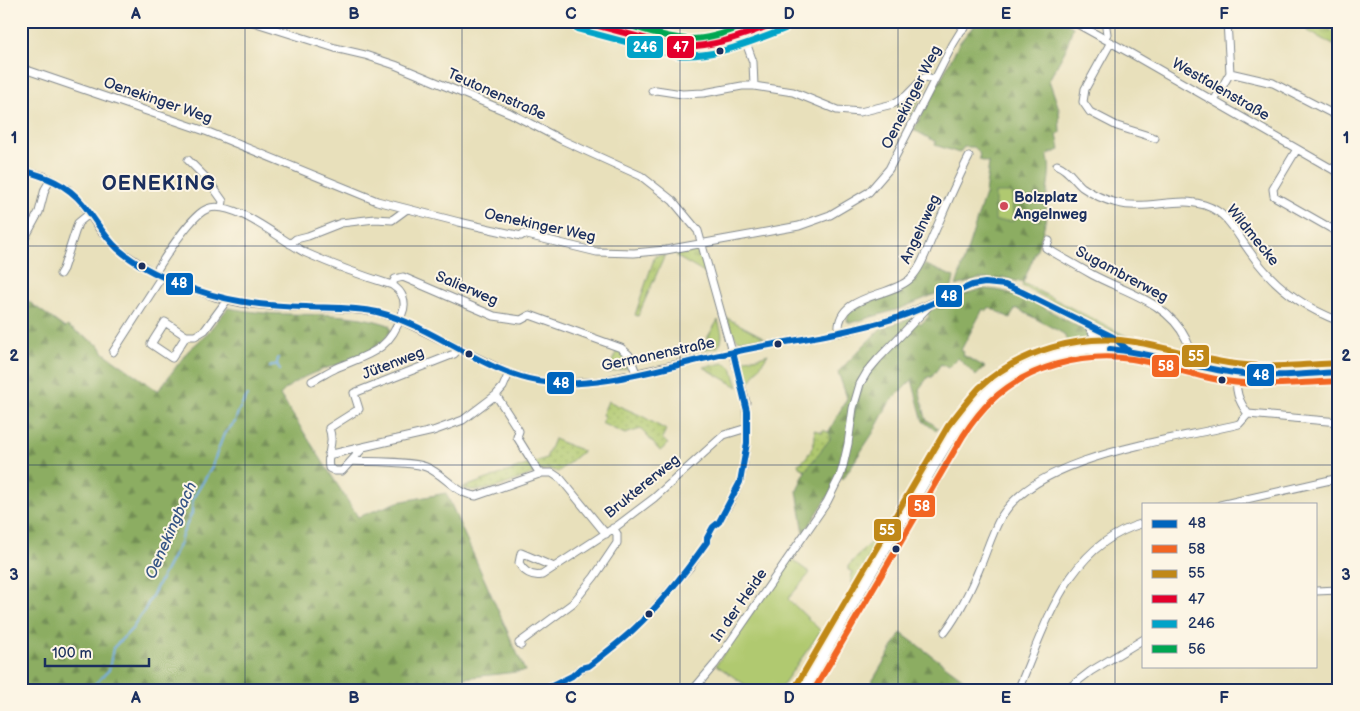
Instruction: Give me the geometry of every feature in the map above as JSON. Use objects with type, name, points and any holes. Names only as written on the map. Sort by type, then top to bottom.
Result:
[{"type":"main road","points":[[804,690],[934,466],[969,413],[986,394],[1022,369],[1059,356],[1104,348],[1129,351],[1237,373],[1289,375],[1339,372]]},
{"type":"street","name":"Teutonenstraße","points":[[250,21],[335,48],[364,55],[484,101],[641,176],[673,201],[698,232],[746,402],[747,443],[740,482],[724,514],[707,538],[707,542],[690,567],[653,610],[617,644],[589,666],[581,668],[572,676],[543,690]]},
{"type":"street","points":[[579,21],[677,47],[689,48],[718,43],[782,21]]},
{"type":"street","name":"Oenekinger Weg","points":[[21,68],[208,132],[377,201],[511,234],[521,236],[523,234],[598,252],[637,253],[666,250],[801,225],[830,215],[859,199],[876,186],[889,169],[958,35],[971,21]]},
{"type":"street","points":[[1072,21],[1108,40]]},
{"type":"street","points":[[1105,21],[1108,40],[1085,89],[1083,96],[1084,104],[1090,112],[1117,126],[1155,138]]},
{"type":"street","points":[[1214,101],[1230,73],[1227,21]]},
{"type":"street","points":[[743,34],[753,62],[754,86]]},
{"type":"street","name":"Westfalenstraße","points":[[1108,40],[1339,173]]},
{"type":"street","points":[[1230,73],[1273,83],[1339,117]]},
{"type":"street","points":[[652,91],[697,94],[742,86],[754,86],[787,90],[837,110],[860,112],[890,106],[906,96],[924,78],[927,77],[934,80]]},
{"type":"street","points":[[1297,149],[1273,190],[1274,196],[1339,233]]},
{"type":"street","name":"Angelnweg","points":[[839,333],[841,318],[850,306],[862,299],[899,286],[916,272],[926,254],[968,157]]},
{"type":"street","points":[[188,160],[218,193],[223,201],[222,207]]},
{"type":"street","name":"Wildmecke","points":[[1057,166],[1064,168],[1080,185],[1115,203],[1138,206],[1187,202],[1202,204],[1212,208],[1228,221],[1259,265],[1285,291],[1306,306],[1339,321]]},
{"type":"street","name":"Germanenstraße","points":[[21,170],[51,179],[68,189],[82,203],[95,224],[114,246],[133,260],[158,275],[202,293],[227,300],[270,306],[376,312],[400,320],[509,373],[538,381],[566,383],[602,381],[733,352],[839,333],[899,317],[972,286],[985,283],[1000,284],[1022,292],[1102,332],[1118,341],[1129,351]]},
{"type":"street","points":[[21,245],[39,212],[45,189],[51,179]]},
{"type":"street","points":[[113,352],[158,275],[196,216],[209,208],[222,207],[266,227],[290,244],[312,255],[392,285],[400,291],[404,300],[404,310],[389,340],[372,354],[312,381]]},
{"type":"street","points":[[290,244],[296,239],[341,223],[375,219],[392,220],[407,209]]},
{"type":"street","points":[[60,274],[78,223],[89,214]]},
{"type":"street","name":"Sugambrerweg","points":[[1049,241],[1046,248],[1093,275],[1153,303],[1163,310],[1176,322],[1185,337],[1193,355],[1192,365]]},
{"type":"street","name":"Salierweg","points":[[392,285],[395,279],[403,277],[494,316],[521,320],[530,315],[591,336],[627,352],[636,373]]},
{"type":"street","points":[[186,336],[172,358],[151,344],[165,322],[186,336],[195,336],[205,330],[227,300]]},
{"type":"street","name":"In der Heide","points":[[693,690],[715,664],[827,502],[840,476],[848,444],[857,391],[863,378],[878,359],[932,302]]},
{"type":"street","points":[[1089,327],[1094,335],[1091,349]]},
{"type":"street","points":[[1102,332],[1105,339],[1104,348]]},
{"type":"street","name":"Jütenweg","points":[[328,455],[333,437],[329,428],[359,409],[354,393],[454,354],[458,348]]},
{"type":"street","points":[[364,447],[342,471],[335,471],[329,468],[328,455],[451,425],[468,416],[496,395],[503,387],[509,373]]},
{"type":"street","points":[[1237,373],[1236,392],[1238,400],[1248,414],[1339,422]]},
{"type":"street","points":[[496,395],[519,431],[517,437],[540,474]]},
{"type":"street","points":[[945,632],[971,588],[1002,515],[1028,489],[1053,474],[1092,459],[1130,448],[1239,424],[1248,414]]},
{"type":"street","name":"Bruktererweg","points":[[554,567],[521,553],[519,563],[524,570],[529,574],[542,575],[606,534],[654,498],[724,435],[747,428]]},
{"type":"street","points":[[352,461],[423,466],[438,473],[466,493],[476,496],[540,474],[552,473],[562,479],[606,534]]},
{"type":"street","points":[[1229,503],[1339,478]]},
{"type":"street","points":[[1018,690],[1059,595],[1075,569],[1087,556],[1108,539],[1142,523]]},
{"type":"street","points":[[521,645],[519,643],[573,603],[584,590],[617,543],[617,534],[613,528]]},
{"type":"street","points":[[1318,591],[1339,590]]},
{"type":"street","points":[[1066,690],[1091,671],[1142,640]]},
{"type":"green space","points":[[980,21],[1063,21],[1073,27],[1065,51],[1049,80],[1059,109],[1060,133],[1057,134],[1060,150],[1047,155],[1049,169],[1044,225],[1040,242],[1023,283],[1002,277],[1002,279],[979,279],[956,286],[985,194],[989,163],[980,160],[979,152],[974,147],[964,147],[959,153],[935,145],[936,142],[914,130],[960,42]]},
{"type":"green space","points":[[1309,21],[1331,21],[1329,30],[1339,33],[1339,48],[1307,31]]},
{"type":"green space","points":[[925,82],[928,82],[911,115],[897,106],[910,96]]},
{"type":"green space","name":"Bolzplatz Angelnweg","points":[[995,193],[1012,193],[1013,221],[995,221]]},
{"type":"green space","points":[[695,249],[700,252],[706,274],[677,257],[677,252]]},
{"type":"green space","points":[[665,255],[638,316],[635,315],[655,256]]},
{"type":"green space","points":[[924,264],[954,277],[952,287],[899,309],[851,323],[847,321],[848,314],[855,309],[904,288],[914,279]]},
{"type":"green space","points":[[1023,283],[1128,337],[1127,339],[1022,286]]},
{"type":"green space","points":[[982,289],[1009,293],[1035,303],[1084,330],[1087,338],[1084,341],[1068,344],[1064,334],[1016,308],[1010,318],[989,307],[987,311],[983,309],[961,350],[964,352],[963,355],[985,367],[976,376],[958,358],[948,368],[941,364],[931,378],[929,376],[919,389],[926,419],[938,428],[936,431],[923,421],[912,380],[889,403],[873,433],[843,479],[841,477],[859,392],[869,373],[917,321],[921,324],[929,316],[926,312],[960,299],[959,296]]},
{"type":"green space","points":[[21,296],[65,328],[67,326],[100,346],[104,353],[158,391],[188,351],[204,337],[228,308],[271,313],[363,318],[389,325],[391,331],[381,343],[368,352],[306,376],[292,384],[280,395],[358,517],[398,502],[446,493],[525,671],[446,680],[446,690],[21,690]]},
{"type":"green space","points":[[727,318],[765,338],[744,341],[736,338]]},
{"type":"green space","points":[[912,318],[914,319],[866,371],[841,466],[831,492],[804,533],[797,491],[805,471],[830,439],[828,433],[847,398],[838,372],[880,329]]},
{"type":"green space","points":[[718,320],[722,337],[718,347],[700,350]]},
{"type":"green space","points":[[618,348],[624,353],[630,367],[607,373]]},
{"type":"green space","points":[[768,354],[750,382],[745,380],[743,366],[746,359]]},
{"type":"green space","points":[[724,363],[732,368],[738,387],[703,367]]},
{"type":"green space","points":[[608,401],[642,416],[666,430],[662,438],[668,444],[660,451],[641,429],[625,434],[601,423],[605,416],[602,415]]},
{"type":"green space","points":[[814,430],[822,432],[823,430],[830,433],[830,439],[805,471],[798,464],[802,462],[811,449],[815,439]]},
{"type":"green space","points":[[554,439],[583,451],[558,472],[550,469],[540,471],[535,462],[546,458]]},
{"type":"green space","points":[[532,463],[537,472],[510,483],[491,489],[471,490],[462,488]]},
{"type":"green space","points":[[883,529],[886,530],[857,580],[851,584],[853,572],[848,570],[848,566]]},
{"type":"green space","points":[[790,558],[810,573],[788,599],[821,631],[779,690],[753,690],[716,665]]},
{"type":"green space","points":[[901,633],[972,685],[972,690],[867,690]]},
{"type":"waterway","points":[[270,367],[277,364],[278,358]]},
{"type":"waterway","points":[[277,364],[280,370]]},
{"type":"waterway","name":"Oenekingbach","points":[[89,690],[109,670],[113,648],[132,629],[144,611],[180,543],[192,513],[192,500],[211,469],[224,434],[235,422],[247,396]]},
{"type":"transit line","name":"47","points":[[580,21],[677,47],[717,43],[781,21]]},
{"type":"transit line","name":"56","points":[[614,21],[662,35],[688,39],[718,35],[756,21]]},
{"type":"transit line","name":"246","points":[[577,29],[675,55],[689,56],[717,52],[785,29]]},
{"type":"transit line","name":"48","points":[[21,170],[47,178],[70,191],[83,204],[103,233],[118,249],[140,265],[172,281],[211,295],[242,302],[351,308],[377,312],[418,327],[497,368],[517,376],[538,381],[559,383],[604,381],[738,351],[851,330],[906,315],[972,285],[985,283],[1005,285],[1022,292],[1113,337],[1129,351]]},
{"type":"transit line","name":"55","points":[[796,686],[948,426],[979,388],[1013,364],[1032,354],[1052,347],[1094,340],[1114,340],[1147,344],[1216,361],[1242,365],[1283,366],[1338,363]]},
{"type":"transit line","name":"48","points":[[1110,349],[1248,374],[1287,375],[1339,372]]},
{"type":"transit line","name":"48","points":[[544,690],[572,676],[581,668],[589,666],[634,629],[682,576],[707,542],[713,527],[719,522],[740,482],[747,443],[747,411],[733,352]]},
{"type":"transit line","name":"58","points":[[814,690],[963,436],[987,405],[1006,389],[1022,379],[1039,370],[1057,364],[1076,360],[1113,357],[1144,361],[1213,379],[1239,383],[1282,384],[1339,381]]},
{"type":"place","name":"Bolzplatz Angelnweg","points":[[1004,206]]},
{"type":"district","name":"OENEKING","points":[[159,183]]}]
